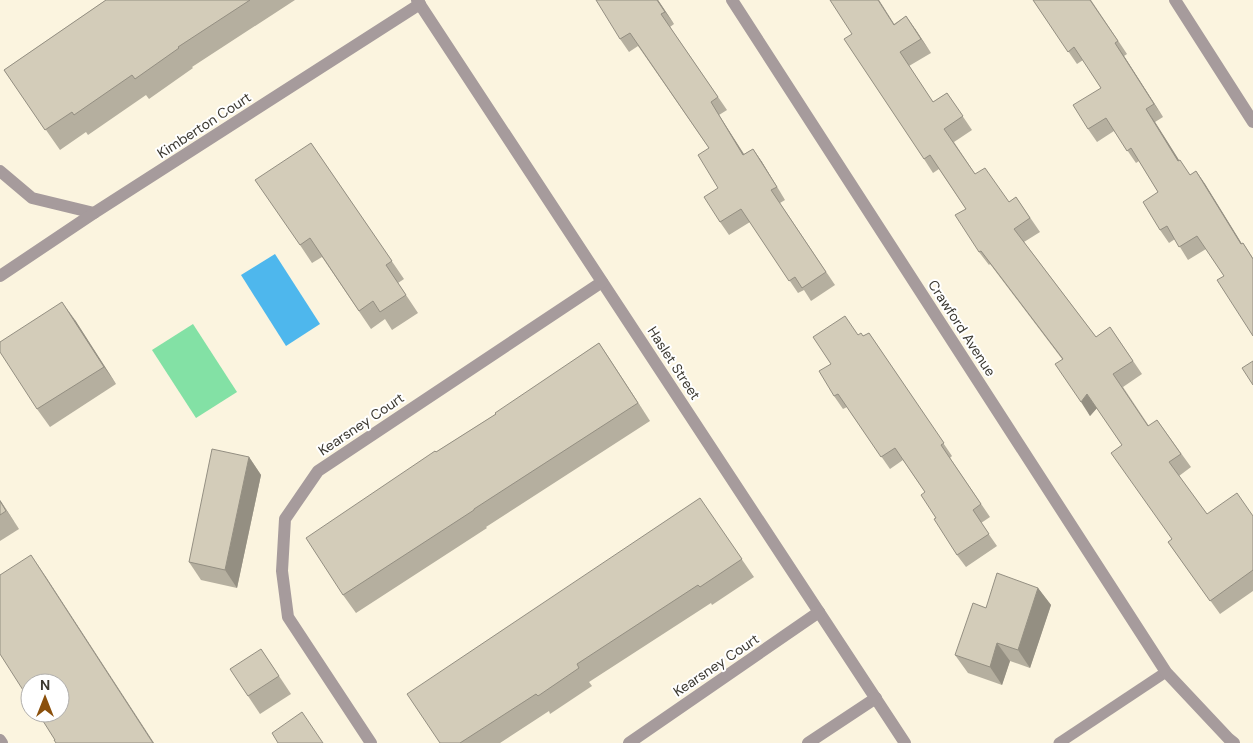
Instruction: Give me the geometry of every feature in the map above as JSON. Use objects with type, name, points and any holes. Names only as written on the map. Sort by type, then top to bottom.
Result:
[{"type":"street","name":"Crawford Avenue","points":[[732,0],[1166,672],[1234,743]]},
{"type":"street","points":[[1175,0],[1253,122]]},
{"type":"street","name":"Kimberton Court","points":[[0,276],[418,2]]},
{"type":"street","name":"Haslet Street","points":[[418,2],[905,743]]},
{"type":"street","points":[[0,171],[32,198],[94,213]]},
{"type":"street","name":"Kearsney Court","points":[[370,743],[288,618],[282,571],[285,518],[318,471],[602,282]]},
{"type":"street","name":"Kearsney Court","points":[[629,743],[820,612]]},
{"type":"street","points":[[808,743],[876,698]]},
{"type":"lane","points":[[1059,743],[1166,672]]},
{"type":"green space","points":[[193,324],[237,392],[196,418],[152,350]]},
{"type":"water","points":[[275,254],[320,324],[286,346],[241,275]]},
{"type":"building","points":[[106,0],[250,0],[178,47],[135,79],[132,75],[74,115],[72,112],[45,130],[4,70]]},
{"type":"building","points":[[596,0],[657,0],[665,12],[661,14],[718,97],[711,102],[743,155],[753,149],[777,187],[771,190],[826,272],[802,288],[795,277],[789,281],[741,209],[720,222],[704,197],[718,188],[698,155],[709,148],[630,33],[620,39]]},
{"type":"building","points":[[830,0],[878,0],[894,25],[906,16],[921,39],[900,52],[933,102],[947,93],[963,116],[944,129],[975,174],[985,168],[1009,202],[1016,197],[1030,218],[1014,229],[1096,337],[1110,327],[1133,361],[1113,374],[1148,426],[1157,420],[1181,454],[1169,462],[1207,514],[1237,493],[1253,516],[1253,570],[1210,601],[1168,542],[1172,539],[1111,453],[1122,445],[1087,394],[1081,402],[1055,364],[1063,359],[981,251],[979,252],[955,215],[966,209],[930,155],[924,159],[844,39],[852,34]]},
{"type":"building","points":[[1033,0],[1090,0],[1118,41],[1115,43],[1154,104],[1146,109],[1178,161],[1180,160],[1190,175],[1196,171],[1241,244],[1243,243],[1253,259],[1253,336],[1217,280],[1224,276],[1197,236],[1179,247],[1167,226],[1160,230],[1143,202],[1158,192],[1131,148],[1127,151],[1106,118],[1088,129],[1073,105],[1101,88],[1074,47],[1068,52]]},
{"type":"building","points":[[311,143],[392,261],[386,265],[406,295],[380,312],[373,301],[359,311],[310,238],[300,245],[255,180]]},
{"type":"building","points":[[62,302],[104,367],[37,409],[0,352],[0,342]]},
{"type":"building","points":[[845,316],[858,335],[861,333],[863,336],[869,333],[944,443],[941,445],[981,504],[973,510],[989,534],[957,555],[921,495],[925,492],[895,448],[881,457],[838,394],[834,396],[819,371],[831,364],[813,337]]},
{"type":"building","points":[[599,343],[638,403],[343,595],[306,538],[435,451],[496,414]]},
{"type":"building","points":[[1253,361],[1253,385],[1242,368]]},
{"type":"building","points":[[212,449],[249,457],[225,570],[189,562]]},
{"type":"building","points":[[700,498],[742,559],[700,587],[698,585],[577,664],[579,668],[538,696],[536,694],[460,743],[440,743],[407,694]]},
{"type":"building","points":[[0,501],[6,511],[0,515]]},
{"type":"building","points":[[31,555],[153,743],[56,743],[44,723],[70,723],[70,673],[20,673],[20,685],[0,654],[0,575]]},
{"type":"building","points":[[997,573],[1038,588],[1018,650],[997,643],[990,667],[955,655],[973,603],[986,608]]},
{"type":"building","points":[[261,649],[279,676],[248,696],[230,669]]},
{"type":"building","points":[[302,712],[323,743],[278,743],[272,733]]}]
